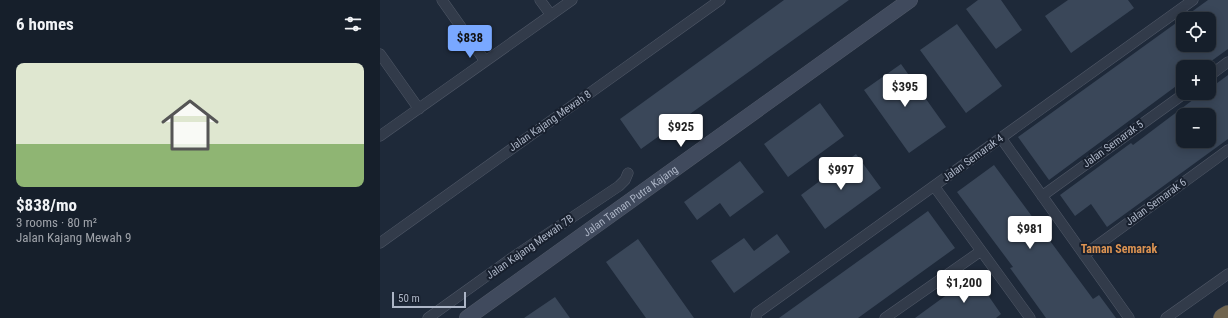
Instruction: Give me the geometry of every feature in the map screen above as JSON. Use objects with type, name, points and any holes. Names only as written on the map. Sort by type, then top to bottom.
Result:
[{"type":"highway","points":[[1224,318],[1228,315]]},
{"type":"street","points":[[442,0],[485,61]]},
{"type":"street","points":[[540,0],[551,15]]},
{"type":"street","points":[[380,136],[572,0]]},
{"type":"street","name":"Jalan Kajang Mewah 8","points":[[380,243],[720,0]]},
{"type":"street","name":"Jalan Taman Putra Kajang","points":[[467,318],[910,0]]},
{"type":"street","name":"Jalan Semarak 4","points":[[756,318],[757,313],[1193,0]]},
{"type":"street","points":[[380,54],[418,108]]},
{"type":"street","points":[[1216,71],[1228,62]]},
{"type":"street","name":"Jalan Semarak 5","points":[[1042,196],[1176,99]]},
{"type":"street","points":[[1001,138],[1129,318]]},
{"type":"street","name":"Jalan Semarak 6","points":[[1084,255],[1228,150]]},
{"type":"street","name":"Jalan Kajang Mewah 7B","points":[[428,318],[516,255],[619,186],[626,180],[628,173]]},
{"type":"street","points":[[934,186],[1027,317]]},
{"type":"street","points":[[885,318],[981,251]]},
{"type":"street","points":[[1166,318],[1228,274]]},
{"type":"building","points":[[784,0],[849,0],[641,149],[620,119]]},
{"type":"building","points":[[978,0],[1001,0],[1022,30],[996,49],[966,9]]},
{"type":"building","points":[[1068,0],[1128,0],[1134,8],[1071,53],[1045,16]]},
{"type":"building","points":[[1208,0],[1228,0],[1228,49],[1213,60],[1176,60],[1176,86],[1049,180],[1018,137],[1176,23],[1176,52],[1216,52],[1216,12],[1191,12]]},
{"type":"building","points":[[957,24],[1002,86],[966,113],[920,50]]},
{"type":"building","points":[[901,64],[946,127],[909,153],[864,90]]},
{"type":"building","points":[[1228,75],[1228,139],[1216,148],[1216,108],[1182,108],[1193,100],[1216,100],[1216,84]]},
{"type":"building","points":[[820,103],[844,136],[788,177],[764,144]]},
{"type":"building","points":[[1176,113],[1176,148],[1216,148],[1107,227],[1091,204],[1075,216],[1060,195],[1131,143],[1133,145]]},
{"type":"building","points":[[856,154],[881,188],[825,229],[801,195]]},
{"type":"building","points":[[740,161],[764,192],[730,217],[720,203],[697,220],[684,202]]},
{"type":"building","points":[[994,165],[1093,299],[1099,295],[1116,318],[1046,318],[1010,268],[1013,267],[957,192]]},
{"type":"building","points":[[928,211],[955,248],[858,318],[779,318]]},
{"type":"building","points":[[777,234],[790,252],[734,293],[711,261],[744,238],[754,251]]},
{"type":"building","points":[[638,239],[694,318],[646,318],[606,262]]},
{"type":"building","points":[[974,275],[1001,314],[996,318],[915,318]]},
{"type":"building","points":[[555,297],[570,318],[524,318]]},
{"type":"district","name":"Taman Semarak","points":[[1119,249]]}]
